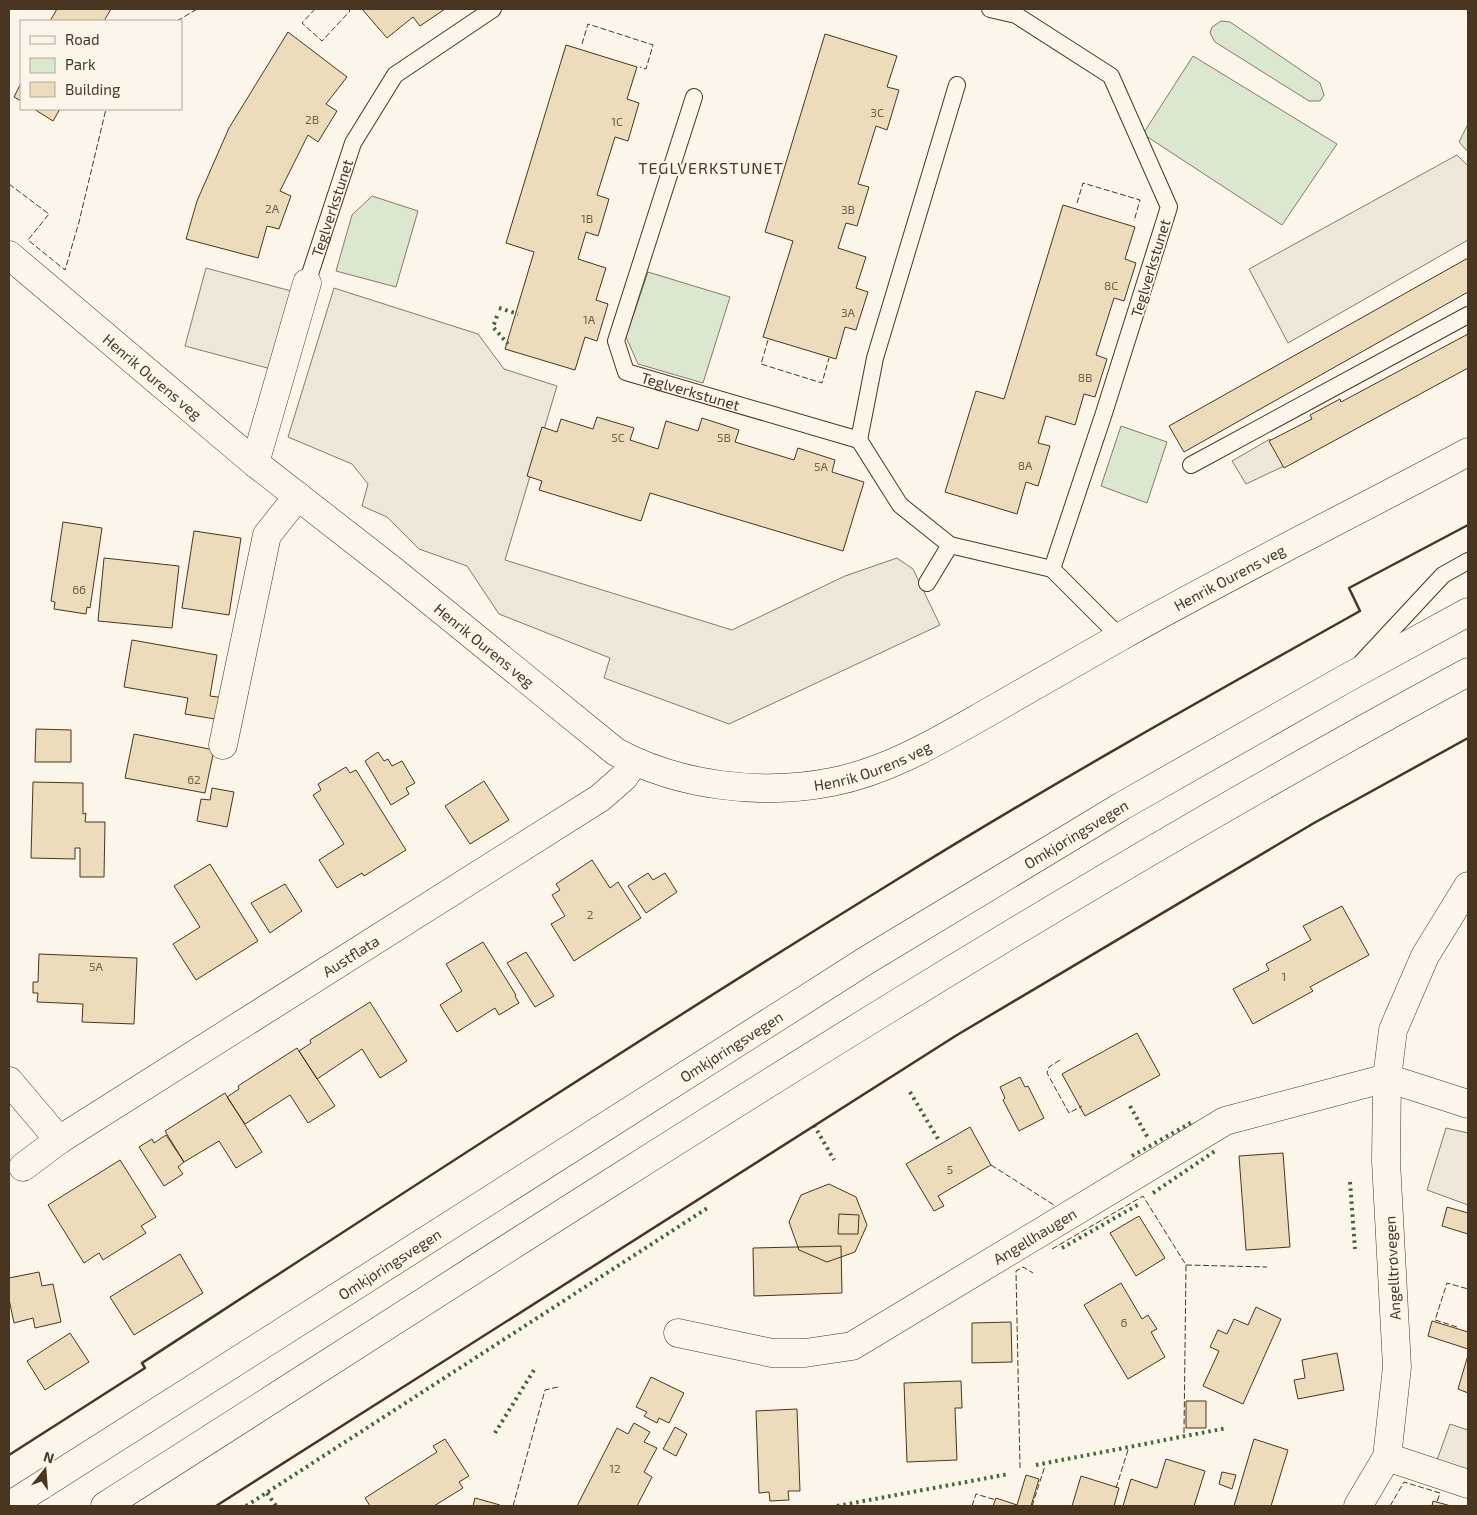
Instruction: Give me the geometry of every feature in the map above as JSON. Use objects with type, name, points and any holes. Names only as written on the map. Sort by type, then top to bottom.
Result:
[{"type":"main road","name":"Henrik Ourens veg","points":[[9,255],[256,463],[399,575],[616,752],[634,762],[670,774],[712,783],[754,788],[789,788],[833,782],[872,770],[925,748],[1120,637],[1468,452]]},
{"type":"main road","name":"Teglverkstunet","points":[[256,463],[307,283]]},
{"type":"main road","points":[[223,745],[267,535],[298,496]]},
{"type":"main road","name":"Omkjøringsvegen","points":[[9,1506],[867,960],[1122,806],[1345,679],[1468,612]]},
{"type":"main road","points":[[105,1506],[902,1001],[1146,853],[1468,672]]},
{"type":"main road","name":"Austflata","points":[[23,1167],[59,1140],[564,822],[614,788],[634,762]]},
{"type":"main road","name":"Angelltrøvegen","points":[[1358,1506],[1387,1457],[1397,1367],[1386,1161],[1387,1078],[1393,1030],[1425,956],[1468,886]]},
{"type":"main road","points":[[1387,1078],[1468,1104]]},
{"type":"main road","name":"Angellhaugen","points":[[678,1333],[772,1353],[805,1353],[852,1346],[1225,1121],[1387,1078]]},
{"type":"main road","points":[[9,1081],[59,1140]]},
{"type":"main road","points":[[1387,1457],[1468,1484]]},
{"type":"lane","name":"Teglverkstunet","points":[[307,283],[353,142],[395,74],[492,9]]},
{"type":"lane","name":"Teglverkstunet","points":[[990,9],[1016,15],[1111,76],[1169,207],[1052,570]]},
{"type":"lane","points":[[957,85],[875,358],[859,440],[900,506],[950,545],[1052,570],[1120,637]]},
{"type":"lane","name":"Teglverkstunet","points":[[694,97],[616,341],[626,372],[859,440]]},
{"type":"lane","points":[[1191,465],[1468,315]]},
{"type":"lane","points":[[927,583],[950,545]]},
{"type":"lane","points":[[1345,679],[1443,575],[1468,561]]},
{"type":"green space","points":[[1221,21],[1230,22],[1320,83],[1324,95],[1320,101],[1309,101],[1215,42],[1210,33],[1212,27]]},
{"type":"green space","points":[[1193,56],[1337,144],[1282,225],[1143,134]]},
{"type":"green space","points":[[1468,124],[1468,152],[1459,142]]},
{"type":"green space","points":[[372,196],[418,211],[396,287],[336,271],[352,215]]},
{"type":"green space","points":[[648,272],[730,297],[703,383],[638,364],[626,337]]},
{"type":"green space","points":[[1121,426],[1167,442],[1147,503],[1101,486]]},
{"type":"shaded area","points":[[1457,155],[1468,166],[1468,240],[1288,343],[1249,269]]},
{"type":"shaded area","points":[[206,268],[291,291],[271,369],[185,346]]},
{"type":"shaded area","points":[[334,288],[478,334],[504,369],[557,386],[505,560],[732,630],[845,576],[897,558],[913,569],[940,625],[729,724],[604,678],[610,658],[499,614],[467,566],[419,549],[387,517],[362,506],[368,484],[352,464],[288,437]]},
{"type":"shaded area","points":[[1270,439],[1284,466],[1246,484],[1232,461]]},
{"type":"shaded area","points":[[1446,1128],[1468,1133],[1468,1205],[1427,1190]]},
{"type":"shaded area","points":[[1450,1424],[1468,1430],[1468,1484],[1433,1471]]},
{"type":"building","points":[[57,9],[111,9],[105,20],[51,20]]},
{"type":"building","points":[[362,9],[445,9],[420,26],[413,17],[387,38]]},
{"type":"building","points":[[288,32],[347,77],[326,104],[337,111],[318,142],[308,135],[280,191],[291,196],[279,229],[267,226],[258,258],[186,239],[197,201],[229,128]]},
{"type":"building","points":[[825,34],[897,56],[887,87],[899,90],[887,130],[876,126],[858,184],[869,187],[857,226],[846,223],[838,248],[866,257],[856,288],[868,292],[856,330],[845,327],[836,359],[763,337],[793,241],[765,232]]},
{"type":"building","points":[[566,45],[637,67],[627,99],[639,103],[628,141],[615,137],[597,195],[609,199],[598,236],[586,232],[578,259],[606,268],[596,300],[608,304],[597,341],[585,337],[575,370],[505,349],[534,252],[506,243]]},
{"type":"building","points":[[20,85],[20,100],[14,97]]},
{"type":"building","points":[[36,110],[59,110],[53,121]]},
{"type":"building","points":[[1063,205],[1135,227],[1125,259],[1136,263],[1124,301],[1114,298],[1096,355],[1107,359],[1095,397],[1084,394],[1075,425],[1046,416],[1038,443],[1050,446],[1038,486],[1026,482],[1017,514],[945,492],[976,391],[1004,399]]},
{"type":"building","points":[[1468,258],[1468,292],[1184,452],[1169,426]]},
{"type":"building","points":[[1468,334],[1468,368],[1284,468],[1269,441],[1312,419],[1310,415],[1340,399],[1341,402]]},
{"type":"building","points":[[597,417],[634,428],[630,440],[658,449],[666,421],[698,431],[702,418],[739,430],[735,442],[794,460],[798,448],[835,460],[832,472],[864,482],[843,551],[650,493],[641,521],[539,490],[542,481],[527,476],[542,427],[557,432],[561,419],[593,429]]},
{"type":"building","points":[[63,522],[102,528],[90,608],[87,607],[86,614],[54,609],[55,602],[51,601]]},
{"type":"building","points":[[194,531],[241,538],[229,615],[182,608]]},
{"type":"building","points":[[104,558],[179,566],[172,628],[98,621]]},
{"type":"building","points":[[132,640],[217,655],[210,696],[225,698],[221,720],[185,714],[188,698],[124,687]]},
{"type":"building","points":[[36,729],[71,730],[71,762],[35,762]]},
{"type":"building","points":[[134,734],[214,750],[205,793],[125,778]]},
{"type":"building","points":[[378,752],[384,761],[388,759],[392,766],[402,761],[415,783],[406,788],[409,794],[391,805],[365,761]]},
{"type":"building","points":[[346,767],[350,773],[356,770],[406,850],[364,876],[362,873],[337,888],[319,860],[344,844],[313,795],[321,790],[318,784]]},
{"type":"building","points":[[484,781],[509,820],[470,844],[445,806]]},
{"type":"building","points":[[33,782],[83,783],[83,814],[86,813],[85,822],[105,822],[104,877],[80,877],[80,848],[75,848],[75,859],[31,858]]},
{"type":"building","points":[[212,788],[234,792],[227,827],[197,821],[201,799],[210,800]]},
{"type":"building","points":[[592,860],[610,888],[618,882],[641,918],[574,961],[551,924],[565,916],[552,895],[560,890],[556,884]]},
{"type":"building","points":[[210,864],[258,941],[196,980],[173,944],[200,927],[174,886]]},
{"type":"building","points":[[648,873],[653,880],[665,873],[677,892],[646,913],[628,886]]},
{"type":"building","points":[[285,884],[302,911],[270,933],[251,903]]},
{"type":"building","points":[[1342,906],[1369,955],[1310,987],[1313,991],[1253,1024],[1233,989],[1269,970],[1266,964],[1311,940],[1303,926]]},
{"type":"building","points":[[483,942],[519,1003],[499,1015],[495,1008],[457,1032],[440,1005],[462,991],[446,964]]},
{"type":"building","points":[[526,952],[554,996],[535,1007],[507,963]]},
{"type":"building","points":[[39,954],[137,958],[134,1024],[82,1022],[83,1004],[37,1002],[38,993],[33,993],[33,982],[38,982]]},
{"type":"building","points":[[370,1002],[407,1061],[380,1078],[362,1049],[317,1079],[299,1051],[311,1043],[310,1040]]},
{"type":"building","points":[[1137,1033],[1160,1075],[1085,1116],[1062,1074]]},
{"type":"building","points":[[297,1048],[335,1106],[308,1123],[290,1095],[245,1124],[227,1097],[239,1089],[238,1086]]},
{"type":"building","points":[[1020,1077],[1025,1087],[1028,1086],[1044,1118],[1019,1131],[1003,1100],[1005,1098],[1000,1087]]},
{"type":"building","points":[[225,1093],[262,1152],[236,1168],[219,1141],[184,1162],[165,1131]]},
{"type":"building","points":[[970,1127],[991,1165],[938,1196],[944,1206],[934,1211],[906,1164]]},
{"type":"building","points":[[166,1135],[184,1162],[178,1167],[183,1174],[164,1186],[139,1147],[152,1139],[154,1143]]},
{"type":"building","points":[[1283,1153],[1290,1247],[1246,1250],[1239,1156]]},
{"type":"building","points":[[120,1160],[156,1217],[141,1226],[146,1233],[103,1260],[99,1253],[84,1263],[48,1205]]},
{"type":"building","points":[[829,1184],[856,1197],[867,1225],[855,1252],[827,1262],[799,1250],[789,1222],[801,1195]]},
{"type":"building","points":[[1447,1207],[1468,1213],[1468,1234],[1442,1226]]},
{"type":"building","points":[[839,1214],[859,1215],[858,1234],[838,1234]]},
{"type":"building","points":[[1139,1216],[1165,1258],[1136,1276],[1110,1233]]},
{"type":"building","points":[[841,1246],[842,1293],[754,1296],[753,1248]]},
{"type":"building","points":[[180,1254],[203,1293],[134,1335],[110,1297]]},
{"type":"building","points":[[39,1272],[42,1286],[53,1284],[61,1322],[35,1328],[33,1318],[14,1323],[9,1299],[9,1278]]},
{"type":"building","points":[[1121,1283],[1142,1319],[1148,1315],[1157,1329],[1151,1332],[1165,1357],[1128,1379],[1084,1305]]},
{"type":"building","points":[[1256,1307],[1281,1319],[1243,1404],[1203,1386],[1219,1351],[1210,1347],[1218,1330],[1227,1334],[1234,1319],[1248,1325]]},
{"type":"building","points":[[1432,1321],[1468,1332],[1468,1349],[1428,1336]]},
{"type":"building","points":[[1011,1322],[1012,1362],[972,1363],[972,1323]]},
{"type":"building","points":[[70,1333],[89,1362],[45,1390],[27,1361]]},
{"type":"building","points":[[1337,1353],[1344,1390],[1298,1399],[1294,1380],[1305,1378],[1302,1360]]},
{"type":"building","points":[[1468,1355],[1468,1393],[1458,1389]]},
{"type":"building","points":[[651,1377],[684,1393],[669,1423],[659,1418],[657,1423],[644,1416],[647,1412],[636,1407]]},
{"type":"building","points":[[961,1381],[962,1408],[955,1408],[957,1460],[907,1462],[904,1383]]},
{"type":"building","points":[[1186,1401],[1206,1401],[1206,1428],[1186,1428]]},
{"type":"building","points":[[797,1409],[800,1491],[788,1491],[789,1500],[770,1501],[769,1492],[759,1493],[756,1411]]},
{"type":"building","points":[[634,1423],[650,1432],[644,1442],[657,1448],[644,1472],[652,1477],[637,1506],[577,1506],[617,1428],[628,1434]]},
{"type":"building","points":[[675,1427],[687,1434],[676,1456],[663,1449]]},
{"type":"building","points":[[445,1439],[469,1476],[459,1482],[463,1488],[434,1506],[370,1506],[365,1498],[437,1452],[433,1446]]},
{"type":"building","points":[[1254,1439],[1288,1450],[1271,1506],[1234,1506]]},
{"type":"building","points":[[1166,1459],[1205,1471],[1194,1506],[1123,1506],[1131,1479],[1157,1488]]},
{"type":"building","points":[[1222,1472],[1236,1475],[1232,1489],[1219,1484]]},
{"type":"building","points":[[1026,1475],[1039,1479],[1031,1506],[993,1506],[996,1498],[1017,1505]]},
{"type":"building","points":[[1081,1476],[1119,1488],[1114,1506],[1072,1506]]},
{"type":"building","points":[[475,1498],[500,1505],[473,1506]]},
{"type":"building","points":[[1433,1501],[1451,1506],[1432,1506]]},
{"type":"hedge","points":[[499,308],[518,314]]},
{"type":"hedge","points":[[497,316],[493,327],[508,344]]},
{"type":"hedge","points":[[910,1092],[938,1139]]},
{"type":"hedge","points":[[1130,1106],[1148,1138]]},
{"type":"hedge","points":[[1132,1156],[1194,1121]]},
{"type":"hedge","points":[[814,1125],[834,1160]]},
{"type":"hedge","points":[[1153,1193],[1215,1151]]},
{"type":"hedge","points":[[1350,1182],[1355,1249]]},
{"type":"hedge","points":[[1062,1248],[1141,1203]]},
{"type":"hedge","points":[[246,1506],[709,1207]]},
{"type":"hedge","points":[[495,1433],[534,1370]]},
{"type":"hedge","points":[[1036,1465],[1227,1428]]},
{"type":"hedge","points":[[837,1506],[1009,1474]]},
{"type":"hedge","points":[[267,1493],[276,1506]]},
{"type":"fence","points":[[179,20],[197,9]]},
{"type":"fence","points":[[315,9],[302,23],[322,41],[350,11],[348,9]]},
{"type":"fence","points":[[582,44],[588,24],[653,45],[646,69],[640,67]]},
{"type":"fence","points":[[9,184],[49,214],[28,240],[65,270],[79,222],[106,110]]},
{"type":"fence","points":[[1077,203],[1083,183],[1140,200],[1134,221]]},
{"type":"fence","points":[[768,340],[761,364],[822,383],[829,358]]},
{"type":"fence","points":[[1060,1060],[1049,1067],[1047,1073],[1069,1113],[1082,1106]]},
{"type":"fence","points":[[991,1165],[1054,1205]]},
{"type":"fence","points":[[1052,1249],[1143,1196],[1186,1265],[1184,1433]]},
{"type":"fence","points":[[1186,1265],[1267,1267]]},
{"type":"fence","points":[[1020,1468],[1016,1271],[1023,1267],[1033,1273]]},
{"type":"fence","points":[[1457,1327],[1435,1320],[1447,1283],[1468,1289]]},
{"type":"fence","points":[[513,1506],[545,1390],[558,1387]]},
{"type":"fence","points":[[1116,1488],[1128,1450]]},
{"type":"fence","points":[[1032,1506],[1045,1466]]},
{"type":"fence","points":[[1390,1506],[1404,1482],[1440,1493],[1437,1502]]},
{"type":"fence","points":[[972,1506],[976,1494],[996,1500]]},
{"type":"wall","points":[[9,1455],[145,1368],[142,1363],[516,1120],[798,941],[1067,778],[1360,611],[1349,588],[1468,525]]},
{"type":"wall","points":[[216,1506],[957,1035],[1314,823],[1468,738]]},
{"type":"district","name":"TEGLVERKSTUNET","points":[[711,167]]}]
